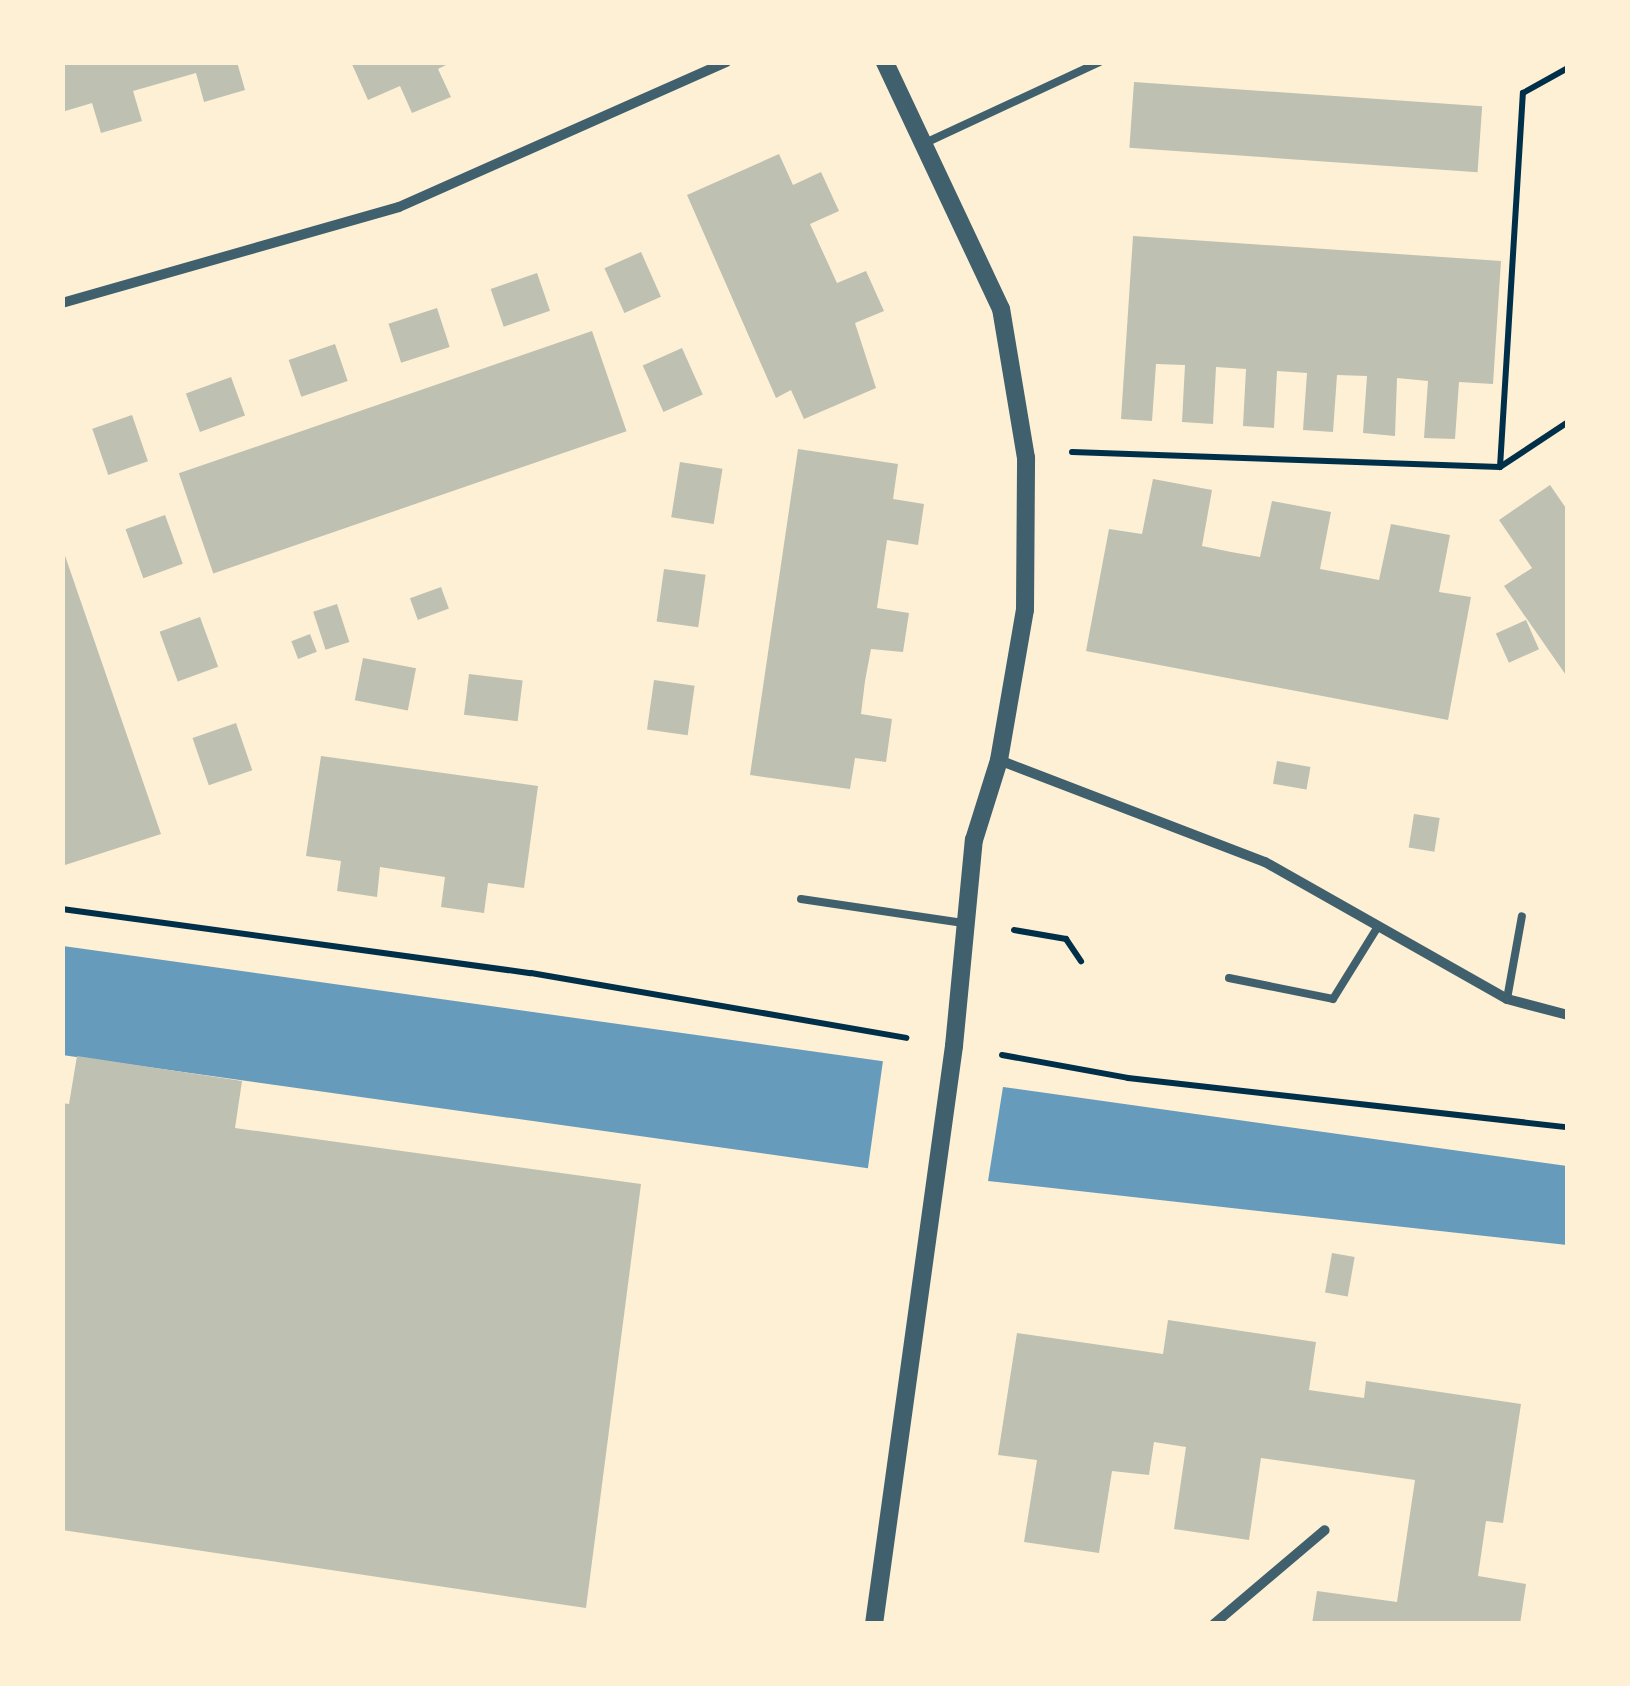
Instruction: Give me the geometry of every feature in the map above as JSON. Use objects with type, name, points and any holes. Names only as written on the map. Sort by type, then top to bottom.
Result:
[{"type":"street","points":[[62,303],[399,206],[726,62]]},
{"type":"street","points":[[874,1624],[922,1250],[954,1046],[974,840],[999,760],[1026,610],[1026,458],[1001,309],[885,62]]},
{"type":"street","points":[[999,760],[1266,862],[1507,999],[1568,1014]]},
{"type":"street","points":[[1214,1624],[1325,1530]]},
{"type":"lane","points":[[923,144],[1100,62]]},
{"type":"lane","points":[[800,899],[968,923]]},
{"type":"lane","points":[[1507,999],[1522,916]]},
{"type":"lane","points":[[1229,978],[1333,999],[1377,928]]},
{"type":"path","points":[[1500,467],[1523,93],[1568,68]]},
{"type":"path","points":[[1026,458],[1100,448],[1500,467],[1568,422]]},
{"type":"path","points":[[62,910],[531,973],[1128,1078],[1568,1127]]},
{"type":"path","points":[[968,923],[1066,938],[1081,961]]},
{"type":"water","points":[[63,946],[883,1061],[868,1168],[62,1055]]},
{"type":"water","points":[[1003,1087],[1567,1166],[1567,1245],[988,1181]]},
{"type":"building","points":[[62,62],[237,62],[245,90],[204,102],[196,73],[133,91],[142,121],[101,133],[92,103],[62,112]]},
{"type":"building","points":[[351,62],[452,62],[438,69],[451,97],[412,113],[400,86],[368,100]]},
{"type":"building","points":[[1134,82],[1482,106],[1478,172],[1129,148]]},
{"type":"building","points":[[779,154],[793,185],[821,172],[839,211],[810,224],[837,283],[866,271],[884,311],[855,323],[876,388],[804,419],[791,390],[776,398],[687,195]]},
{"type":"building","points":[[1133,236],[1501,261],[1493,384],[1459,382],[1455,439],[1424,438],[1428,381],[1397,378],[1395,436],[1363,433],[1367,376],[1337,375],[1333,432],[1303,430],[1307,373],[1277,371],[1274,428],[1243,426],[1246,369],[1216,367],[1213,424],[1182,422],[1185,365],[1156,364],[1152,421],[1121,419]]},
{"type":"building","points":[[641,252],[661,297],[624,313],[604,268]]},
{"type":"building","points":[[537,273],[550,311],[504,327],[491,289]]},
{"type":"building","points":[[437,308],[450,347],[401,363],[388,324]]},
{"type":"building","points":[[592,331],[627,431],[213,573],[179,473]]},
{"type":"building","points":[[335,344],[348,381],[301,397],[289,360]]},
{"type":"building","points":[[682,348],[703,395],[663,412],[643,365]]},
{"type":"building","points":[[231,377],[245,416],[200,432],[186,393]]},
{"type":"building","points":[[132,415],[148,461],[108,475],[92,429]]},
{"type":"building","points":[[798,449],[898,464],[893,499],[924,504],[918,545],[887,540],[877,608],[909,613],[903,652],[871,649],[865,681],[861,714],[892,719],[886,762],[855,758],[850,789],[750,775]]},
{"type":"building","points":[[680,462],[722,469],[714,524],[671,517]]},
{"type":"building","points":[[1153,479],[1212,490],[1202,546],[1231,552],[1260,557],[1272,501],[1331,512],[1320,569],[1379,580],[1391,524],[1450,535],[1439,592],[1471,597],[1448,720],[1086,651],[1109,529],[1142,534]]},
{"type":"building","points":[[1550,485],[1568,511],[1568,678],[1504,586],[1532,568],[1499,520]]},
{"type":"building","points":[[165,515],[183,564],[143,578],[126,529]]},
{"type":"building","points":[[62,547],[161,834],[62,866]]},
{"type":"building","points":[[664,569],[706,575],[698,627],[657,621]]},
{"type":"building","points":[[441,587],[449,609],[418,620],[410,598]]},
{"type":"building","points":[[337,604],[349,642],[326,650],[313,612]]},
{"type":"building","points":[[200,617],[218,667],[178,682],[160,632]]},
{"type":"building","points":[[1526,620],[1539,649],[1509,663],[1496,633]]},
{"type":"building","points":[[310,634],[317,652],[298,659],[291,641]]},
{"type":"building","points":[[363,658],[416,668],[408,711],[355,700]]},
{"type":"building","points":[[469,674],[523,681],[518,721],[464,715]]},
{"type":"building","points":[[654,680],[695,686],[688,735],[647,730]]},
{"type":"building","points":[[236,723],[252,770],[209,785],[193,738]]},
{"type":"building","points":[[321,756],[538,786],[524,888],[488,883],[484,913],[441,907],[445,877],[380,867],[377,897],[337,891],[341,861],[306,856]]},
{"type":"building","points":[[1277,761],[1310,767],[1306,790],[1273,784]]},
{"type":"building","points":[[1414,814],[1440,818],[1434,852],[1409,848]]},
{"type":"building","points":[[77,1056],[242,1081],[235,1128],[641,1184],[586,1608],[62,1530],[62,1103],[69,1104]]},
{"type":"building","points":[[1332,1253],[1355,1257],[1348,1296],[1325,1292]]},
{"type":"building","points":[[1168,1320],[1316,1342],[1309,1390],[1364,1398],[1366,1381],[1521,1404],[1503,1523],[1486,1521],[1478,1576],[1526,1584],[1520,1624],[1312,1624],[1317,1591],[1397,1602],[1415,1480],[1261,1458],[1249,1540],[1174,1529],[1186,1447],[1154,1442],[1149,1475],[1112,1471],[1099,1553],[1024,1542],[1037,1460],[998,1455],[1017,1333],[1163,1354]]}]
